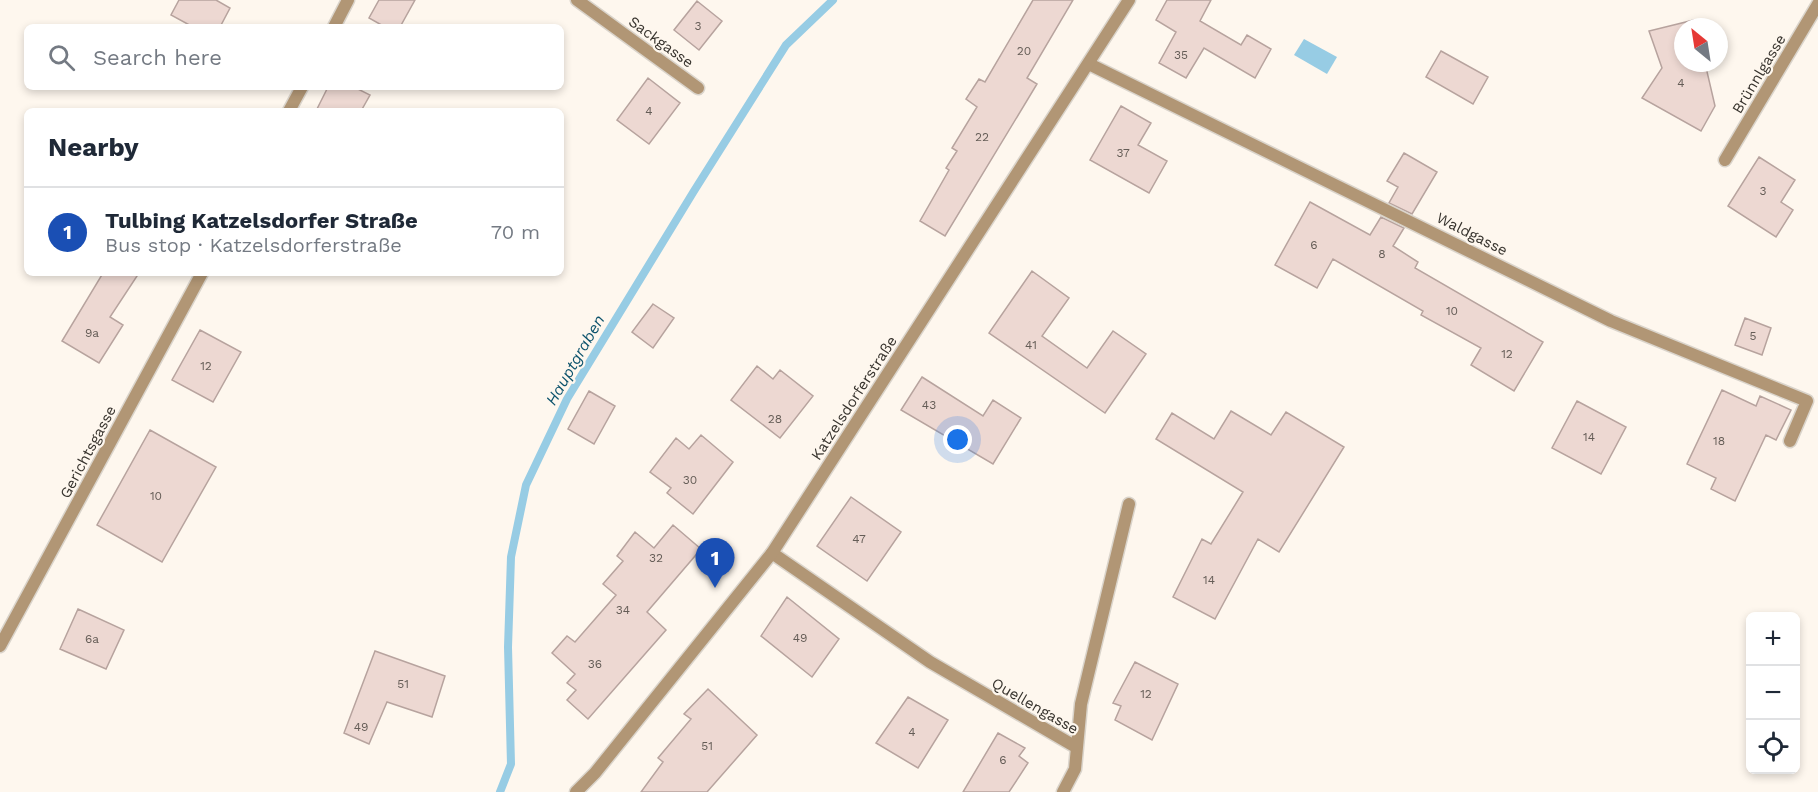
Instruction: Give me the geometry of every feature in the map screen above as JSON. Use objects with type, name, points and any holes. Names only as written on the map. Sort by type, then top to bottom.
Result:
[{"type":"street","points":[[336,24],[348,0]]},
{"type":"street","name":"Sackgasse","points":[[577,0],[698,87]]},
{"type":"street","name":"Katzelsdorferstraße","points":[[576,792],[595,773],[772,552],[1129,0]]},
{"type":"street","name":"Brünnlgasse","points":[[1725,160],[1818,4]]},
{"type":"street","name":"Waldgasse","points":[[1089,64],[1611,321],[1807,401],[1790,441]]},
{"type":"street","points":[[291,108],[300,90]]},
{"type":"street","name":"Gerichtsgasse","points":[[0,646],[200,276]]},
{"type":"street","name":"Quellengasse","points":[[772,552],[930,662],[1076,747],[1081,704],[1129,504]]},
{"type":"street","points":[[1063,792],[1076,770],[1076,747]]},
{"type":"water","points":[[1304,39],[1337,57],[1327,74],[1294,55]]},
{"type":"building","points":[[179,0],[216,0],[230,8],[222,24],[188,24],[171,15]]},
{"type":"building","points":[[379,0],[415,0],[402,24],[380,24],[369,18]]},
{"type":"building","points":[[1033,0],[1073,0],[1027,78],[1037,84],[945,236],[920,221],[949,170],[946,168],[957,151],[952,148],[977,107],[966,99],[979,79],[985,82]]},
{"type":"building","points":[[1167,0],[1211,0],[1200,21],[1241,45],[1247,35],[1271,49],[1255,78],[1204,48],[1186,78],[1159,63],[1176,32],[1156,20]]},
{"type":"building","points":[[697,1],[722,21],[699,50],[674,30]]},
{"type":"building","points":[[1674,25],[1674,72],[1707,72],[1715,106],[1701,131],[1642,98],[1662,68],[1649,31]]},
{"type":"building","points":[[1441,51],[1488,77],[1473,104],[1426,77]]},
{"type":"building","points":[[648,78],[680,103],[649,144],[617,120]]},
{"type":"building","points":[[326,90],[360,90],[370,95],[363,108],[318,108]]},
{"type":"building","points":[[1121,106],[1151,123],[1138,145],[1167,161],[1149,193],[1090,160]]},
{"type":"building","points":[[1404,153],[1437,172],[1412,214],[1389,203],[1398,187],[1387,181]]},
{"type":"building","points":[[1759,157],[1795,180],[1781,202],[1793,210],[1776,237],[1728,206]]},
{"type":"building","points":[[1310,202],[1370,235],[1381,217],[1404,228],[1393,246],[1418,262],[1415,268],[1543,342],[1514,391],[1471,365],[1481,348],[1421,315],[1423,311],[1333,259],[1317,288],[1275,265]]},
{"type":"building","points":[[1032,271],[1069,298],[1042,336],[1087,368],[1113,331],[1146,354],[1105,413],[989,333]]},
{"type":"building","points":[[101,276],[137,276],[110,317],[123,325],[99,363],[62,341]]},
{"type":"building","points":[[653,304],[674,318],[653,348],[632,332]]},
{"type":"building","points":[[1745,318],[1771,328],[1762,355],[1735,345]]},
{"type":"building","points":[[200,330],[241,352],[213,402],[172,380]]},
{"type":"building","points":[[757,366],[773,379],[780,370],[813,396],[780,438],[731,400]]},
{"type":"building","points":[[922,377],[983,416],[993,400],[1021,418],[993,464],[901,410]]},
{"type":"building","points":[[1722,390],[1756,406],[1760,396],[1791,410],[1776,440],[1766,435],[1735,501],[1711,489],[1716,478],[1687,464]]},
{"type":"building","points":[[589,391],[615,406],[594,444],[568,429]]},
{"type":"building","points":[[1577,401],[1626,427],[1601,474],[1552,448]]},
{"type":"building","points":[[1231,411],[1271,435],[1286,412],[1344,447],[1279,552],[1258,539],[1215,619],[1173,597],[1202,539],[1211,544],[1243,492],[1156,439],[1172,413],[1214,439]]},
{"type":"building","points":[[150,430],[216,467],[162,562],[97,525]]},
{"type":"building","points":[[701,435],[733,462],[693,514],[667,493],[671,488],[650,472],[676,438],[689,449]]},
{"type":"building","points":[[851,497],[901,532],[867,581],[817,546]]},
{"type":"building","points":[[673,525],[701,549],[647,612],[666,630],[588,719],[567,700],[576,690],[567,683],[575,674],[552,653],[567,636],[575,642],[616,595],[603,584],[623,561],[617,556],[635,532],[654,548]]},
{"type":"building","points":[[787,597],[839,639],[812,677],[761,636]]},
{"type":"building","points":[[78,609],[124,630],[106,669],[60,649]]},
{"type":"building","points":[[375,651],[445,676],[432,717],[387,702],[369,744],[344,733]]},
{"type":"building","points":[[1135,662],[1178,684],[1152,740],[1115,720],[1121,706],[1113,703]]},
{"type":"building","points":[[708,689],[757,735],[707,792],[641,792],[663,762],[658,758],[691,719],[684,714]]},
{"type":"building","points":[[908,697],[948,720],[918,768],[876,743]]},
{"type":"building","points":[[998,733],[1025,748],[1019,756],[1028,763],[1009,792],[963,792]]},
{"type":"waterway","name":"Hauptgraben","points":[[500,792],[511,764],[508,647],[511,557],[526,485],[567,399],[786,45],[833,0]]},
{"type":"place","name":"Tulbing Katzelsdorfer Straße","points":[[715,588]]}]
